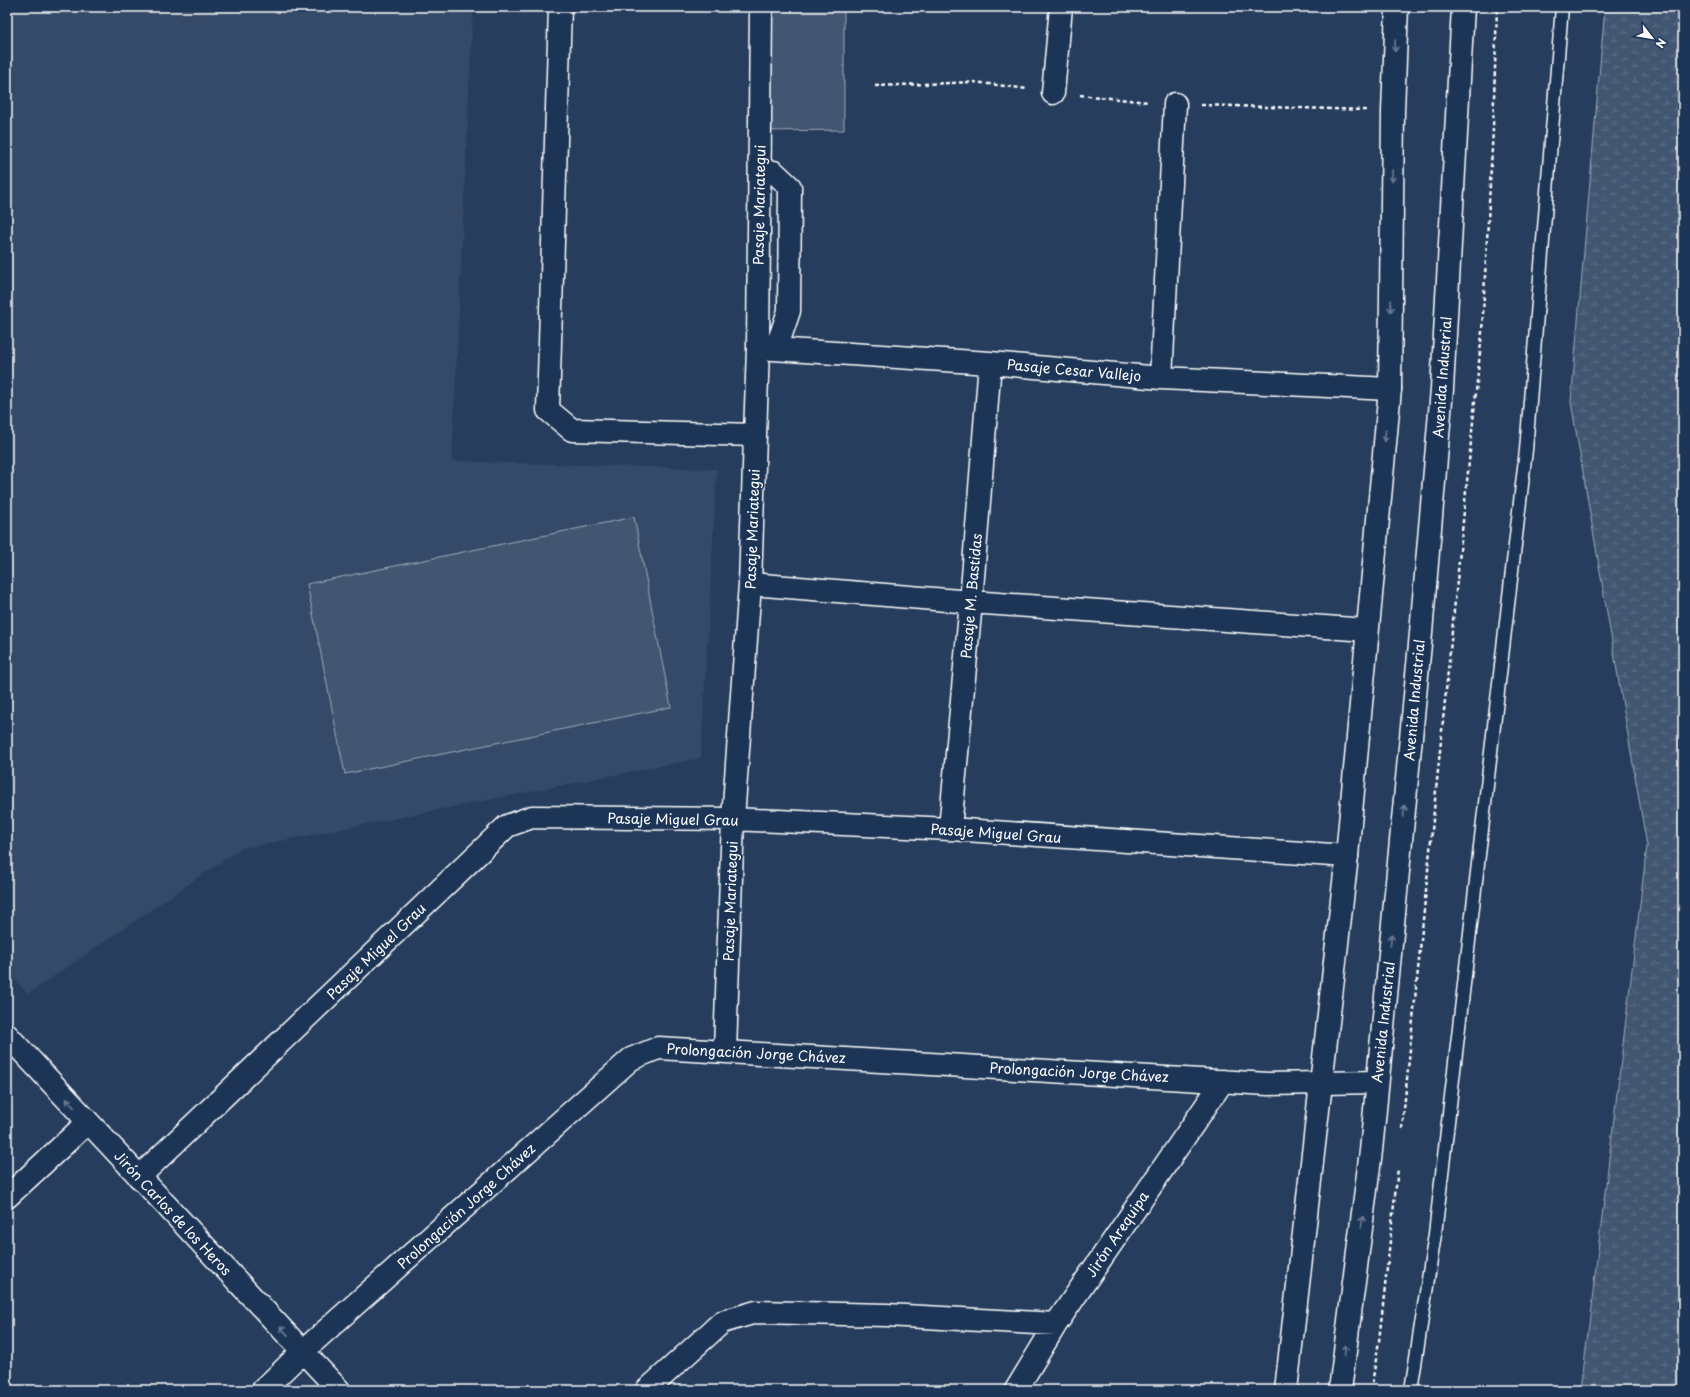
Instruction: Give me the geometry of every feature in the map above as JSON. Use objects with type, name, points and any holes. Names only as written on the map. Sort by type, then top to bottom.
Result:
[{"type":"street","points":[[560,7],[548,410],[572,430],[755,435]]},
{"type":"street","name":"Pasaje Mariategui","points":[[725,1051],[733,819],[750,584],[755,435],[767,348],[760,170],[761,7]]},
{"type":"street","points":[[1053,93],[1061,7]]},
{"type":"street","points":[[1286,1390],[1347,856],[1390,389],[1392,111],[1397,7]]},
{"type":"street","name":"Avenida Industrial","points":[[1340,1390],[1371,1151],[1419,652],[1442,389],[1463,7]]},
{"type":"street","points":[[1161,378],[1175,104]]},
{"type":"street","points":[[760,170],[774,172],[790,187],[789,311],[767,348]]},
{"type":"street","name":"Pasaje Cesar Vallejo","points":[[767,348],[990,363],[1161,378],[1390,389]]},
{"type":"street","name":"Pasaje M. Bastidas","points":[[950,829],[971,602],[990,363]]},
{"type":"street","points":[[750,584],[971,602],[1367,630]]},
{"type":"street","name":"Pasaje Miguel Grau","points":[[139,1177],[507,826],[532,817],[733,819],[950,829],[1347,856]]},
{"type":"street","name":"Jirón Carlos de los Heros","points":[[7,1036],[339,1390]]},
{"type":"street","name":"Prolongación Jorge Chávez","points":[[262,1390],[303,1351],[631,1059],[658,1048],[1268,1084],[1377,1082]]},
{"type":"street","name":"Jirón Arequipa","points":[[1016,1390],[1056,1324],[1223,1081]]},
{"type":"street","points":[[7,1197],[88,1122]]},
{"type":"street","points":[[647,1390],[722,1322],[756,1312],[886,1315],[1056,1324]]},
{"type":"lane","points":[[1411,1390],[1436,1226],[1526,450],[1562,7]]},
{"type":"path","points":[[874,86],[974,82],[1053,93],[1175,104],[1392,111]]},
{"type":"shaded area","points":[[7,7],[473,7],[452,461],[717,469],[701,758],[240,849],[28,994],[7,971]]},
{"type":"green space","points":[[763,7],[844,7],[844,130],[763,131]]},
{"type":"green space","points":[[1605,7],[1683,7],[1683,1390],[1581,1390],[1647,846],[1571,402]]},
{"type":"green space","points":[[634,517],[671,707],[345,774],[307,584]]}]
